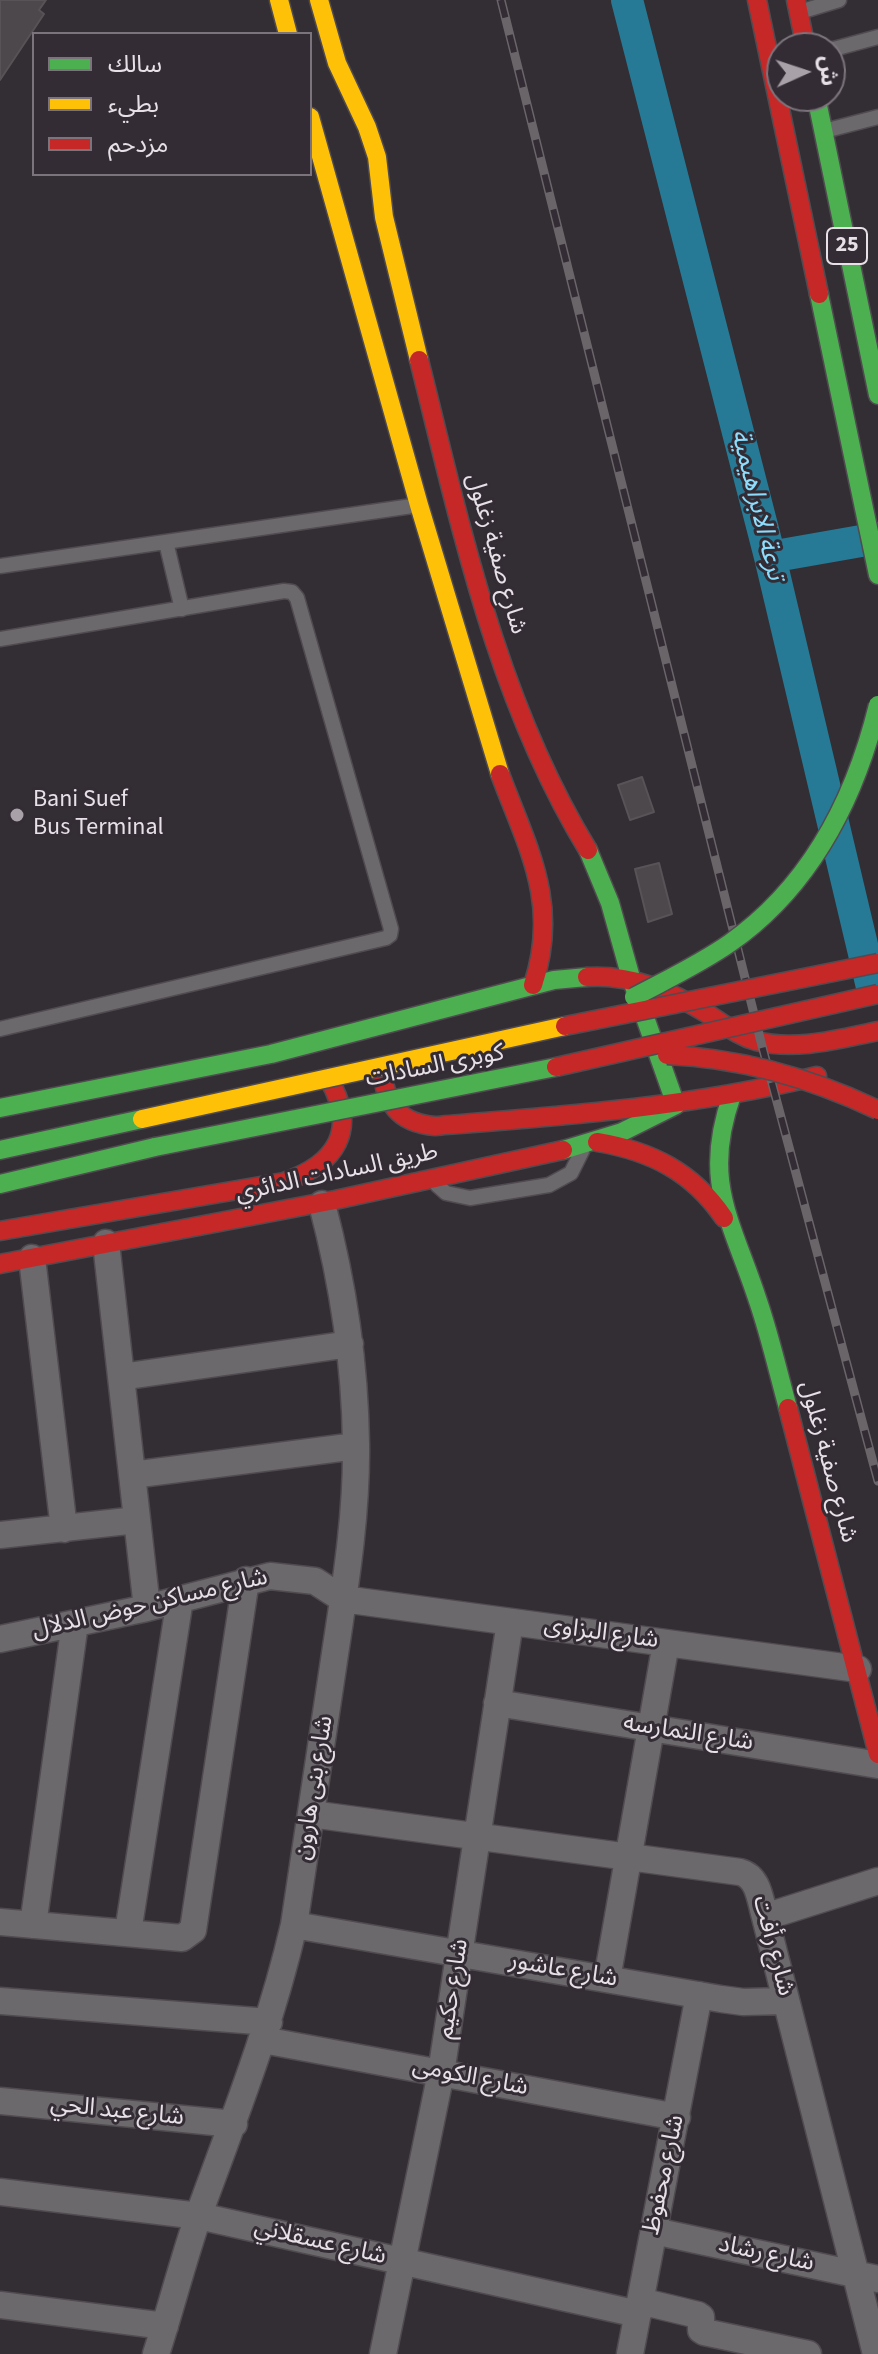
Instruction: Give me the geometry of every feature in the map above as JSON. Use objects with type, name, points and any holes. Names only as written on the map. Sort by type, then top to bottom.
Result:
[{"type":"main road","points":[[279,0],[287,32]]},
{"type":"main road","name":"شارع صفية زغلول","points":[[319,0],[337,63],[367,127],[377,157],[384,217],[454,500],[503,671],[564,808],[592,857],[676,1105]]},
{"type":"main road","points":[[757,0],[878,575]]},
{"type":"main road","points":[[797,6],[803,32]]},
{"type":"main road","points":[[357,108],[357,160]]},
{"type":"main road","name":"25","points":[[819,112],[878,395]]},
{"type":"main road","points":[[312,125],[492,751],[539,878],[552,898],[533,985]]},
{"type":"main road","points":[[325,175],[337,186],[351,183]]},
{"type":"main road","name":"كوبرى السادات","points":[[580,1023],[685,971],[732,942],[787,892],[831,832],[848,798],[873,731],[878,705]]},
{"type":"main road","points":[[564,808],[571,856]]},
{"type":"main road","name":"كوبرى السادات","points":[[0,1150],[580,1023],[878,963]]},
{"type":"main road","points":[[0,1108],[271,1054],[533,985],[593,974],[631,978],[669,992],[739,1034],[761,1042],[829,1042],[878,1031]]},
{"type":"main road","name":"كوبرى السادات","points":[[0,1184],[155,1147],[617,1055],[878,994]]},
{"type":"main road","points":[[411,1018],[399,1027],[387,1045],[381,1067],[386,1095],[414,1124],[435,1126],[676,1105],[773,1088],[840,1070]]},
{"type":"main road","points":[[106,1243],[284,1182],[320,1166],[334,1150],[341,1130],[342,1109],[335,1088],[323,1071],[305,1059],[271,1054]]},
{"type":"main road","points":[[617,1055],[675,1055],[733,1062],[833,1090],[878,1110]]},
{"type":"main road","name":"شارع صفية زغلول","points":[[732,1095],[717,1157],[723,1208],[759,1304],[878,1754]]},
{"type":"main road","name":"طريق السادات الدائري","points":[[0,1264],[322,1204],[588,1143],[639,1126],[676,1105]]},
{"type":"main road","name":"شارع صفية زغلول","points":[[588,1143],[642,1150],[664,1161],[703,1191],[731,1231]]},
{"type":"main road","points":[[0,1231],[284,1182]]},
{"type":"street","name":"شارع بنى هارون","points":[[156,2354],[199,2216],[266,2031],[294,1925],[343,1599],[353,1523],[356,1446],[350,1344],[334,1250],[322,1204]]},
{"type":"street","points":[[106,1243],[147,1608]]},
{"type":"street","points":[[32,1258],[64,1529]]},
{"type":"street","points":[[121,1377],[350,1344]]},
{"type":"street","points":[[132,1475],[356,1446]]},
{"type":"street","points":[[0,1535],[137,1520]]},
{"type":"street","name":"شارع مساكن حوض الدلال","points":[[0,1639],[147,1608],[270,1576],[315,1581],[343,1599]]},
{"type":"street","points":[[0,1922],[182,1938],[193,1930],[246,1580]]},
{"type":"street","points":[[128,1932],[180,1599]]},
{"type":"street","name":"شارع البزاوى","points":[[343,1599],[858,1669]]},
{"type":"street","name":"شارع حكيم","points":[[383,2354],[441,2073],[510,1622]]},
{"type":"street","points":[[33,1925],[75,1623]]},
{"type":"street","points":[[607,1979],[666,1643]]},
{"type":"street","name":"شارع النمارسه","points":[[497,1703],[878,1765]]},
{"type":"street","name":"شارع رأفت","points":[[311,1814],[746,1873],[755,1883],[786,2001],[867,2277],[876,2354]]},
{"type":"street","points":[[765,1917],[878,1881]]},
{"type":"street","name":"شارع عاشور","points":[[294,1925],[743,2002],[786,2001]]},
{"type":"street","name":"شارع محفوظ","points":[[630,2354],[699,1995]]},
{"type":"street","name":"شارع الكومى","points":[[0,2001],[266,2031],[441,2073],[677,2117]]},
{"type":"street","name":"شارع عبد الحي","points":[[0,2101],[234,2124]]},
{"type":"street","name":"شارع عسقلاني","points":[[0,2192],[199,2216],[401,2261],[639,2307],[698,2315],[704,2332],[808,2354]]},
{"type":"street","name":"شارع رشاد","points":[[654,2231],[867,2277]]},
{"type":"street","points":[[0,2305],[165,2326]]},
{"type":"lane","points":[[797,6],[839,0]]},
{"type":"lane","points":[[846,46],[878,37]]},
{"type":"lane","points":[[823,131],[878,117]]},
{"type":"lane","points":[[0,566],[419,505]]},
{"type":"lane","points":[[166,542],[182,609]]},
{"type":"lane","points":[[0,639],[288,590],[295,594],[391,929],[390,935],[0,1029]]},
{"type":"lane","points":[[431,1179],[446,1193],[470,1198],[549,1185],[571,1173],[588,1143]]},
{"type":"building","points":[[0,0],[46,0],[39,10],[44,14],[0,80]]},
{"type":"building","points":[[642,777],[654,812],[630,820],[618,785]]},
{"type":"building","points":[[659,863],[672,914],[648,922],[635,869]]},
{"type":"waterway","name":"ترعة الابراهيمية","points":[[627,0],[770,557],[872,987]]},
{"type":"waterway","points":[[770,557],[878,538]]},
{"type":"railway","points":[[501,0],[761,1042],[878,1481]]},
{"type":"traffic: fast","points":[[819,112],[878,395]]},
{"type":"traffic: fast","points":[[819,294],[878,575]]},
{"type":"traffic: fast","points":[[634,997],[730,943],[784,895],[826,838],[842,807],[857,774],[878,705]]},
{"type":"traffic: fast","points":[[563,1150],[622,1132],[676,1105],[631,978],[610,903],[588,850]]},
{"type":"traffic: fast","points":[[0,1108],[271,1054],[554,980],[587,977]]},
{"type":"traffic: fast","points":[[155,1147],[556,1067]]},
{"type":"traffic: fast","points":[[732,1095],[719,1153],[724,1201],[762,1314],[788,1408]]},
{"type":"traffic: fast","points":[[0,1150],[142,1119]]},
{"type":"traffic: fast","points":[[0,1184],[155,1147]]},
{"type":"traffic: slow","points":[[279,0],[287,32]]},
{"type":"traffic: slow","points":[[319,0],[337,63],[367,127],[377,157],[384,217],[419,360]]},
{"type":"traffic: slow","points":[[312,124],[419,505],[500,774]]},
{"type":"traffic: slow","points":[[142,1119],[565,1026]]},
{"type":"traffic: jam","points":[[757,0],[819,294]]},
{"type":"traffic: jam","points":[[796,0],[803,32]]},
{"type":"traffic: jam","points":[[419,360],[467,549],[506,674],[556,793],[588,850]]},
{"type":"traffic: jam","points":[[500,774],[530,852],[542,902],[543,928],[533,985]]},
{"type":"traffic: jam","points":[[565,1026],[878,963]]},
{"type":"traffic: jam","points":[[587,977],[620,978],[650,986],[679,998],[737,1033],[771,1044],[802,1044],[878,1031]]},
{"type":"traffic: jam","points":[[556,1067],[878,994]]},
{"type":"traffic: jam","points":[[667,1055],[749,1065],[827,1088],[878,1110]]},
{"type":"traffic: jam","points":[[381,1068],[386,1092],[396,1109],[412,1121],[435,1126],[675,1103],[817,1076]]},
{"type":"traffic: jam","points":[[0,1231],[284,1182],[302,1174],[329,1155],[341,1129],[342,1114],[328,1078]]},
{"type":"traffic: jam","points":[[597,1142],[635,1151],[669,1166],[699,1188],[724,1218]]},
{"type":"traffic: jam","points":[[0,1264],[335,1200],[563,1150]]},
{"type":"traffic: jam","points":[[788,1408],[878,1754]]},
{"type":"place","name":"Bani Suef Bus Terminal","points":[[17,815]]}]
